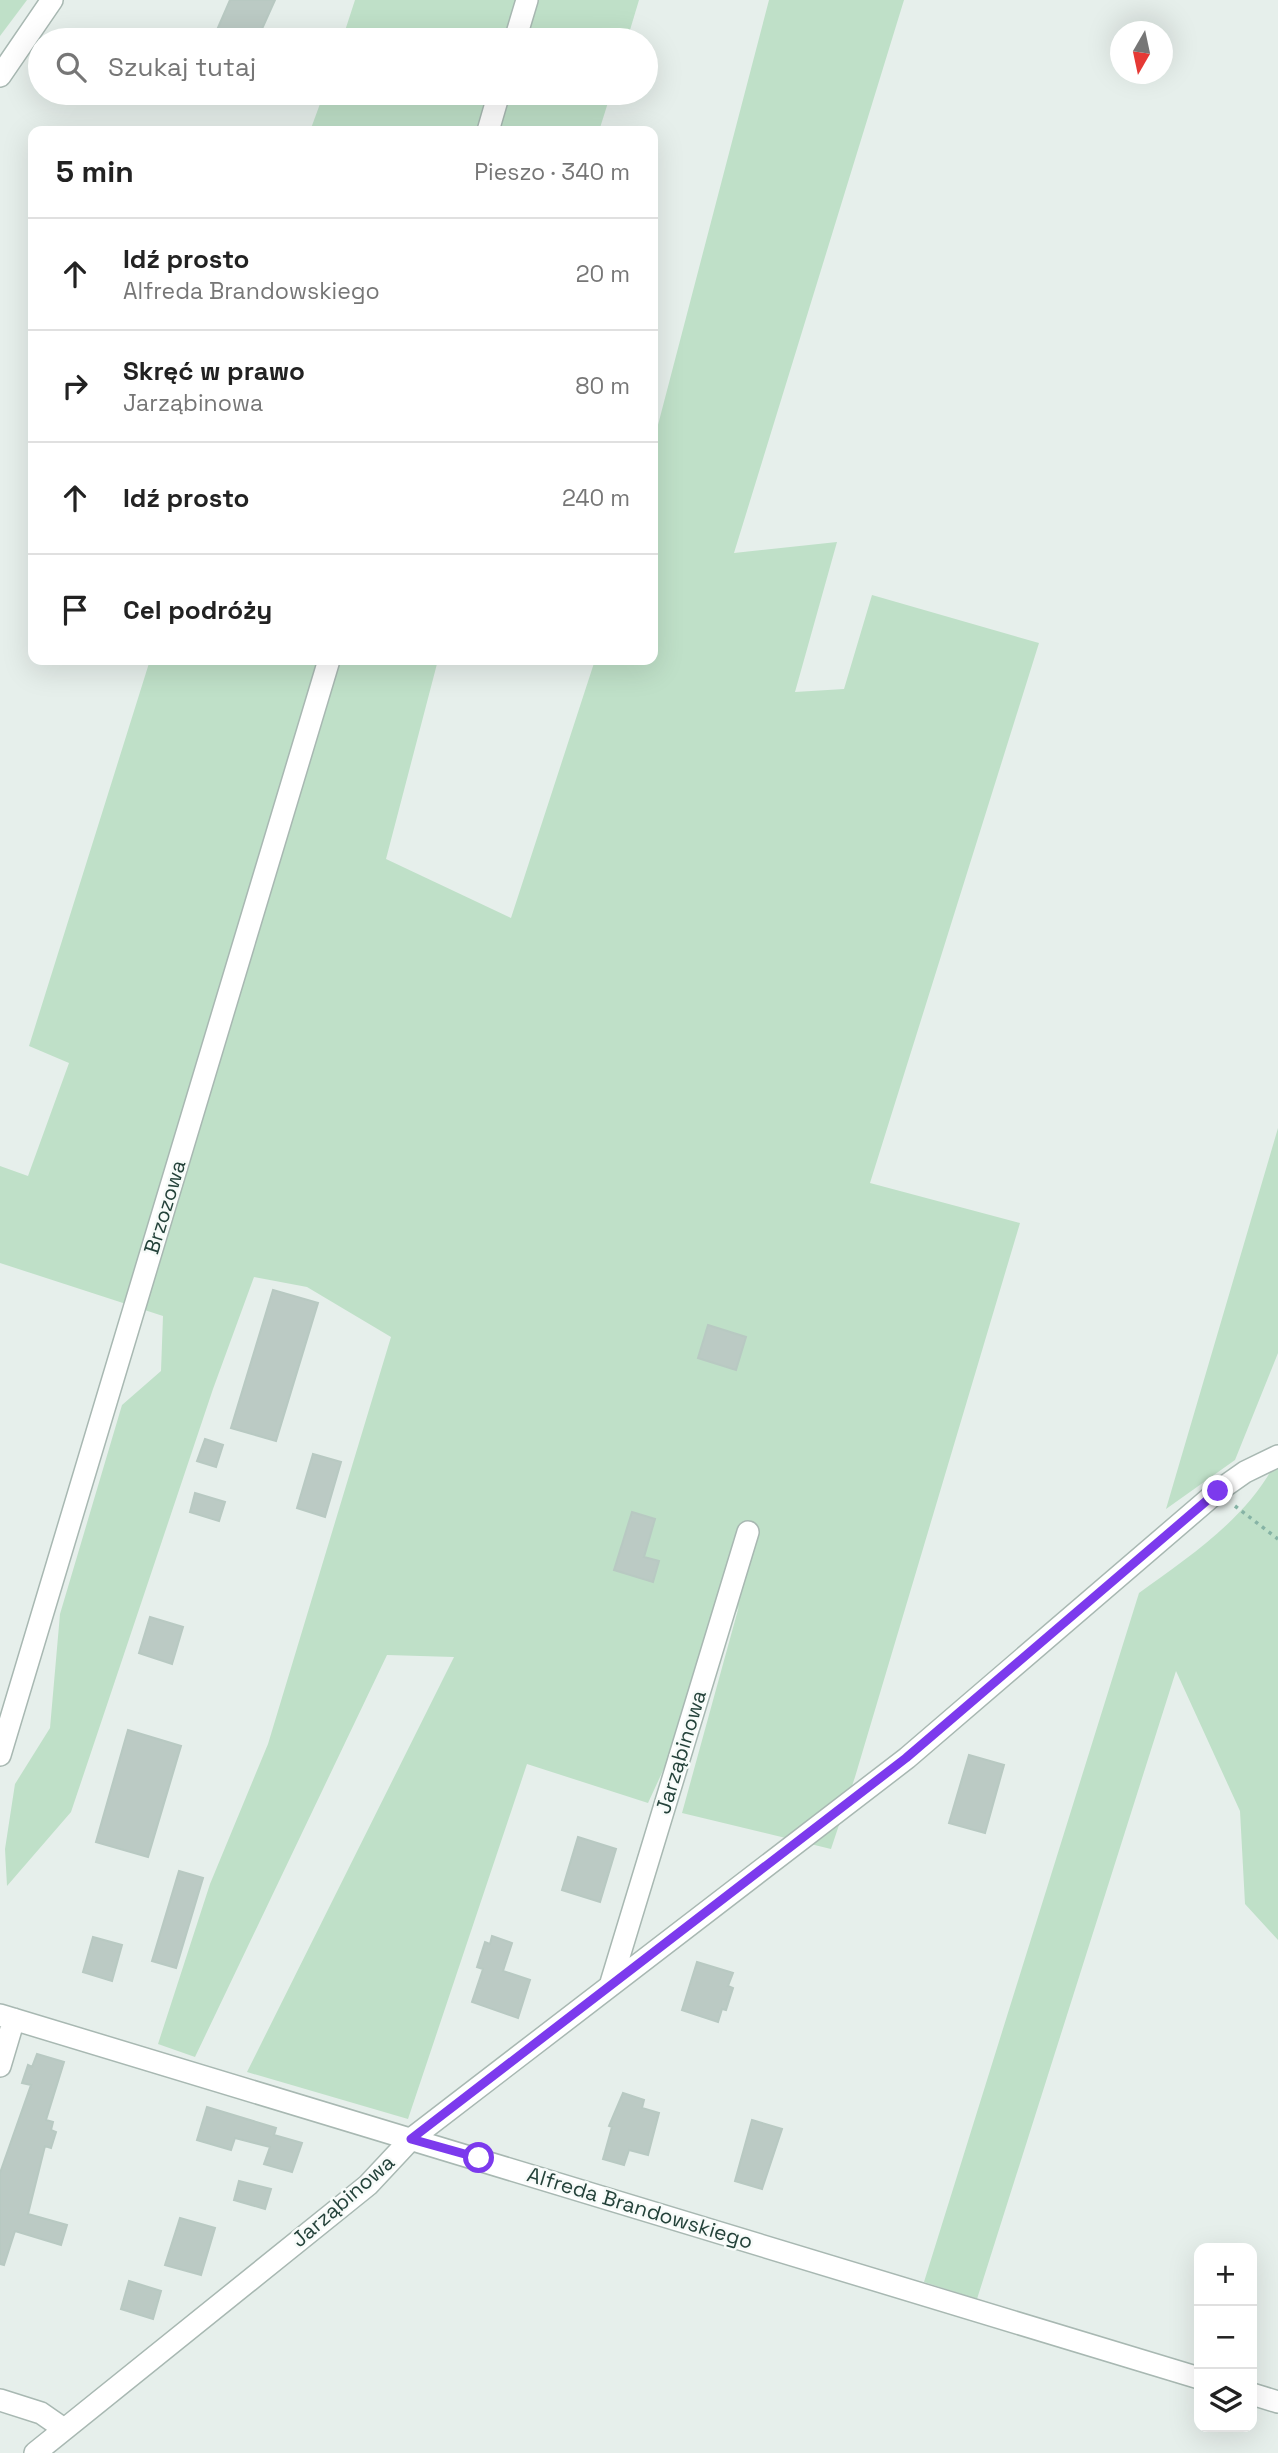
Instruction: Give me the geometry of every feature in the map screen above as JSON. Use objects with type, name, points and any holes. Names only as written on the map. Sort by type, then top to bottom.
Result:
[{"type":"street","points":[[33,28],[52,0]]},
{"type":"street","points":[[519,28],[527,0]]},
{"type":"street","points":[[0,76],[28,35]]},
{"type":"street","points":[[489,126],[496,105]]},
{"type":"street","name":"Brzozowa","points":[[0,1755],[327,665]]},
{"type":"street","points":[[610,1986],[906,1758],[1218,1491],[1245,1472],[1278,1457]]},
{"type":"street","name":"Jarząbinowa","points":[[35,2453],[368,2185],[411,2139],[610,1986],[748,1532]]},
{"type":"street","points":[[0,2066],[7,2017]]},
{"type":"street","name":"Alfreda Brandowskiego","points":[[7,2017],[1194,2376]]},
{"type":"street","points":[[1257,2396],[1278,2402]]},
{"type":"street","points":[[0,2400],[41,2413],[64,2429]]},
{"type":"path","points":[[1218,1491],[1278,1539]]},
{"type":"green space","points":[[0,0],[27,0],[0,36]]},
{"type":"green space","points":[[355,0],[639,0],[631,28],[346,28]]},
{"type":"green space","points":[[769,0],[904,0],[734,553],[837,542],[795,692],[844,689],[872,595],[1039,643],[870,1183],[1020,1223],[855,1777],[831,1849],[682,1813],[739,1606],[648,1803],[527,1764],[408,2119],[247,2072],[454,1657],[387,1655],[195,2057],[158,2044],[210,1884],[268,1744],[391,1337],[307,1287],[254,1277],[213,1389],[71,1812],[7,1886],[5,1849],[15,1784],[50,1728],[60,1614],[122,1405],[161,1371],[163,1316],[0,1263],[0,1166],[28,1176],[69,1063],[29,1046],[148,665],[437,665],[386,859],[511,918],[593,665],[658,665],[658,425]]},
{"type":"green space","points":[[320,105],[607,105],[601,126],[312,126]]},
{"type":"green space","points":[[1278,1128],[1278,1353],[1235,1460],[1166,1509]]},
{"type":"green space","points":[[1278,1457],[1278,1940],[1245,1904],[1240,1811],[1176,1671],[977,2299],[924,2282],[1139,1593],[1198,1549],[1236,1516],[1252,1498]]},
{"type":"building","points":[[230,0],[275,0],[262,28],[218,28]]},
{"type":"building","points":[[273,1290],[318,1303],[276,1441],[231,1428]]},
{"type":"building","points":[[708,1325],[746,1337],[736,1370],[698,1358]]},
{"type":"building","points":[[205,1439],[223,1445],[216,1467],[197,1461]]},
{"type":"building","points":[[313,1454],[341,1462],[325,1517],[297,1508]]},
{"type":"building","points":[[195,1493],[225,1502],[219,1521],[190,1512]]},
{"type":"building","points":[[632,1512],[655,1519],[644,1557],[659,1561],[653,1582],[614,1570]]},
{"type":"building","points":[[150,1617],[183,1627],[172,1664],[139,1653]]},
{"type":"building","points":[[128,1730],[181,1746],[148,1857],[96,1842]]},
{"type":"building","points":[[969,1755],[1004,1765],[985,1833],[949,1823]]},
{"type":"building","points":[[578,1837],[616,1849],[600,1902],[562,1890]]},
{"type":"building","points":[[179,1871],[203,1878],[176,1968],[152,1961]]},
{"type":"building","points":[[492,1936],[512,1943],[503,1971],[530,1980],[518,2018],[472,2002],[483,1969],[477,1967],[485,1942],[490,1944]]},
{"type":"building","points":[[93,1937],[122,1945],[112,1981],[83,1972]]},
{"type":"building","points":[[697,1962],[733,1973],[728,1986],[733,1988],[726,2010],[722,2009],[718,2022],[682,2010]]},
{"type":"building","points":[[37,2054],[64,2062],[46,2120],[53,2122],[51,2130],[56,2132],[51,2148],[45,2146],[28,2214],[67,2225],[61,2245],[15,2231],[4,2265],[0,2264],[0,2173],[31,2085],[22,2083],[28,2065],[32,2067]]},
{"type":"building","points":[[623,2093],[644,2100],[642,2108],[659,2113],[648,2155],[629,2150],[624,2165],[603,2159],[612,2127],[609,2126]]},
{"type":"building","points":[[207,2107],[276,2128],[274,2135],[302,2143],[292,2172],[264,2164],[270,2147],[235,2138],[231,2150],[197,2140]]},
{"type":"building","points":[[752,2120],[782,2129],[762,2189],[735,2181]]},
{"type":"building","points":[[239,2181],[271,2189],[265,2209],[234,2200]]},
{"type":"building","points":[[180,2218],[215,2228],[201,2275],[165,2265]]},
{"type":"building","points":[[129,2281],[161,2291],[153,2319],[121,2309]]},
{"type":"route","points":[[479,2158],[411,2139],[906,1758],[1218,1491]]}]
